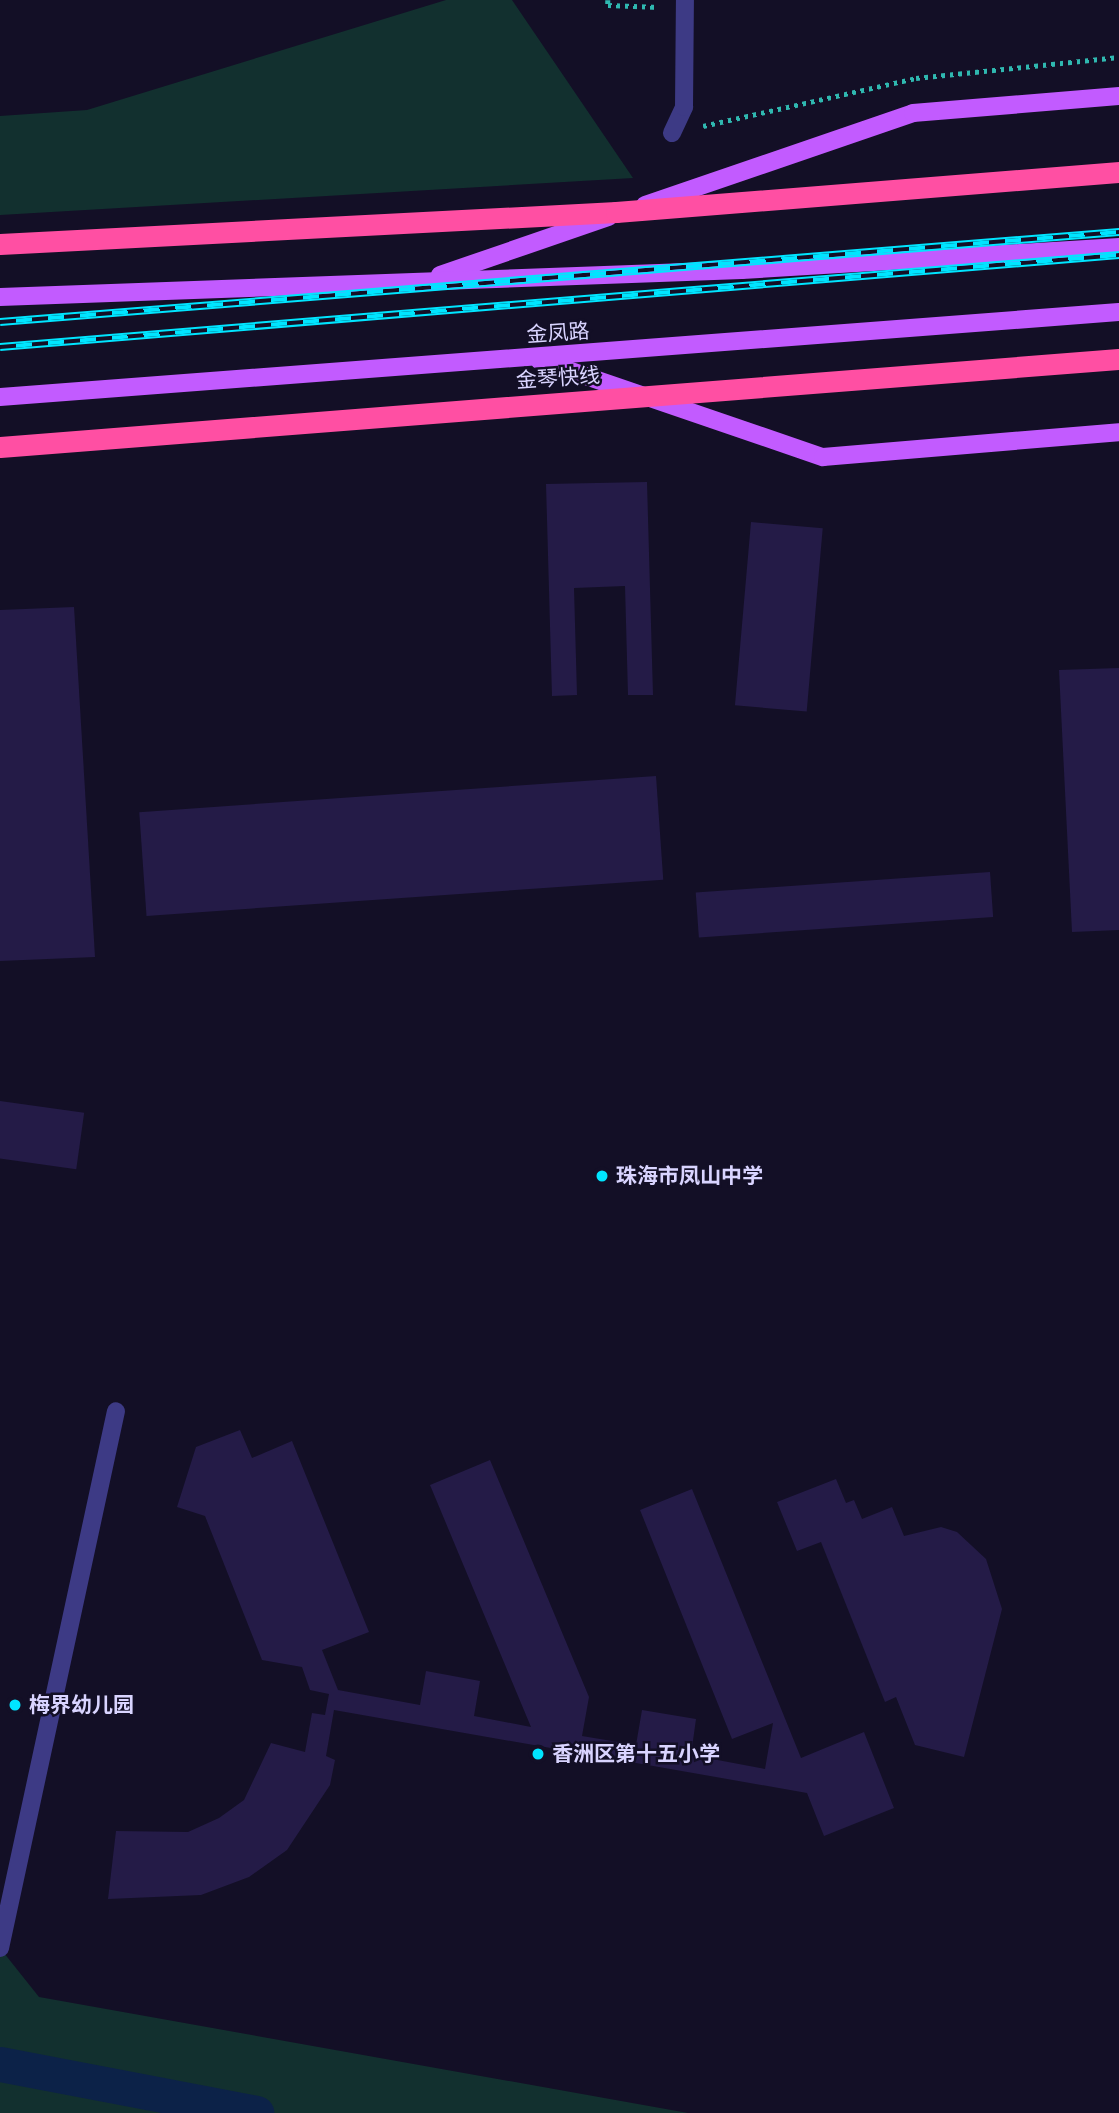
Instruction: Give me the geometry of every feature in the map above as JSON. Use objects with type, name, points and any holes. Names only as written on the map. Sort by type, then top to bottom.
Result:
[{"type":"highway","points":[[0,244],[629,211],[1119,172]]},
{"type":"highway","name":"金琴快线","points":[[0,447],[1119,359]]},
{"type":"main road","points":[[420,282],[913,113],[1119,96]]},
{"type":"main road","points":[[0,297],[420,282],[1119,247]]},
{"type":"main road","name":"金凤路","points":[[0,397],[1119,312]]},
{"type":"main road","points":[[532,358],[823,457],[1119,432]]},
{"type":"street","points":[[672,133],[684,107],[685,4]]},
{"type":"street","points":[[0,1948],[4,1894],[116,1411]]},
{"type":"path","points":[[608,0],[608,5],[685,4]]},
{"type":"path","points":[[672,133],[916,78],[1119,57]]},
{"type":"green space","points":[[446,0],[512,0],[633,178],[0,215],[0,116],[87,110]]},
{"type":"green space","points":[[0,1948],[39,1997],[688,2113],[0,2113]]},
{"type":"building","points":[[647,482],[653,695],[628,695],[625,586],[574,588],[577,695],[552,696],[546,484]]},
{"type":"building","points":[[751,522],[823,528],[807,712],[735,705]]},
{"type":"building","points":[[74,607],[95,957],[0,961],[0,610]]},
{"type":"building","points":[[1119,668],[1119,930],[1072,932],[1059,670]]},
{"type":"building","points":[[656,776],[663,880],[147,916],[139,812]]},
{"type":"building","points":[[990,872],[993,917],[699,937],[696,893]]},
{"type":"building","points":[[0,1101],[84,1113],[76,1169],[0,1159]]},
{"type":"building","points":[[240,1430],[252,1458],[292,1441],[369,1632],[322,1650],[338,1690],[420,1705],[426,1671],[480,1681],[474,1716],[531,1727],[430,1485],[490,1460],[589,1697],[582,1736],[636,1745],[642,1710],[696,1719],[691,1755],[765,1769],[773,1723],[732,1739],[640,1510],[692,1489],[801,1758],[864,1732],[894,1808],[824,1836],[807,1793],[334,1710],[326,1756],[335,1760],[330,1785],[287,1850],[249,1877],[201,1895],[108,1899],[116,1831],[188,1832],[219,1818],[244,1800],[271,1743],[305,1752],[312,1713],[325,1715],[329,1694],[310,1690],[302,1667],[262,1660],[205,1516],[177,1507],[196,1447]]},
{"type":"building","points":[[836,1479],[846,1503],[854,1500],[862,1519],[892,1507],[904,1536],[941,1527],[957,1532],[986,1559],[1002,1609],[964,1757],[915,1745],[896,1697],[885,1702],[821,1542],[797,1551],[777,1502]]},
{"type":"waterway","points":[[0,2064],[256,2113]]},
{"type":"railway","points":[[0,322],[1119,232]]},
{"type":"railway","points":[[0,347],[1119,255]]},
{"type":"place","name":"珠海市凤山中学","points":[[602,1176]]},
{"type":"place","name":"梅界幼儿园","points":[[15,1705]]},
{"type":"place","name":"香洲区第十五小学","points":[[538,1754]]}]
